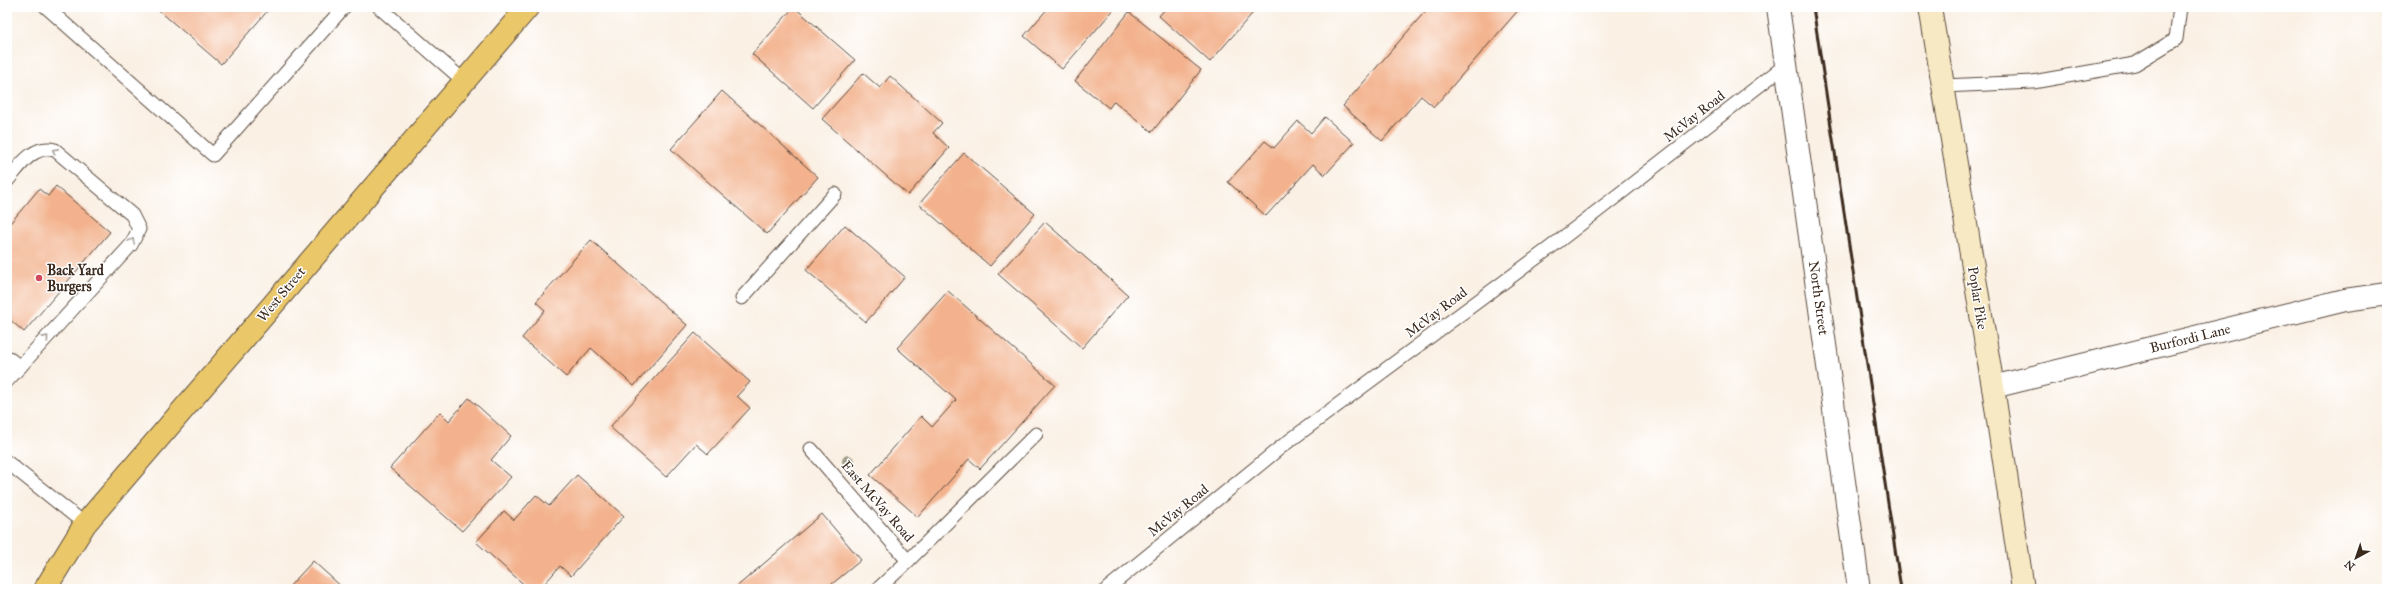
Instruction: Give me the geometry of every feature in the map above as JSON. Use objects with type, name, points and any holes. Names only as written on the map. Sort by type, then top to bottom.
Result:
[{"type":"main road","name":"West Street","points":[[45,589],[85,524],[528,7]]},
{"type":"main road","name":"Poplar Pike","points":[[1930,7],[1993,387],[2022,589]]},
{"type":"street","name":"North Street","points":[[1778,7],[1859,589]]},
{"type":"street","name":"Burfordi Lane","points":[[1993,387],[2345,300],[2387,294]]},
{"type":"lane","points":[[46,7],[213,155],[344,7]]},
{"type":"lane","points":[[379,7],[464,82]]},
{"type":"lane","points":[[1943,86],[2033,82],[2135,64],[2176,39],[2180,7]]},
{"type":"lane","name":"McVay Road","points":[[1107,589],[1281,447],[1551,247],[1787,64]]},
{"type":"lane","points":[[7,181],[31,154],[46,148],[55,150],[132,215],[138,228],[131,245],[7,381]]},
{"type":"lane","points":[[742,298],[835,194]]},
{"type":"lane","points":[[7,357],[20,367]]},
{"type":"lane","points":[[908,561],[1036,434]]},
{"type":"lane","name":"East McVay Road","points":[[811,449],[908,561],[878,589]]},
{"type":"lane","points":[[7,462],[85,524]]},
{"type":"building","points":[[155,7],[271,7],[221,64]]},
{"type":"building","points":[[794,7],[855,60],[813,108],[752,54]]},
{"type":"building","points":[[1049,7],[1116,7],[1062,69],[1024,36]]},
{"type":"building","points":[[1167,7],[1258,7],[1210,62],[1159,16]]},
{"type":"building","points":[[1429,7],[1521,7],[1434,107],[1421,96],[1382,141],[1343,106]]},
{"type":"building","points":[[1129,12],[1201,70],[1152,132],[1114,101],[1109,108],[1075,81]]},
{"type":"building","points":[[863,73],[880,88],[890,76],[942,123],[933,133],[949,148],[908,195],[822,119]]},
{"type":"building","points":[[722,91],[818,177],[767,234],[671,149]]},
{"type":"building","points":[[1325,117],[1354,143],[1325,175],[1313,164],[1266,216],[1228,182],[1265,141],[1274,148],[1298,121],[1311,133]]},
{"type":"building","points":[[964,153],[1035,214],[990,266],[919,204]]},
{"type":"building","name":"Back Yard Burgers","points":[[56,186],[110,232],[24,332],[7,317],[7,227],[39,189],[48,196]]},
{"type":"building","points":[[1045,222],[1128,295],[1082,348],[998,274]]},
{"type":"building","points":[[845,225],[905,277],[866,322],[806,270]]},
{"type":"building","points":[[591,240],[687,325],[634,386],[591,348],[566,377],[522,338],[545,310],[536,302]]},
{"type":"building","points":[[948,291],[1055,385],[980,469],[969,459],[918,517],[870,475],[921,416],[932,427],[956,400],[897,348]]},
{"type":"building","points":[[695,333],[750,382],[737,396],[750,408],[708,454],[696,444],[666,477],[610,427]]},
{"type":"building","points":[[469,398],[511,436],[491,460],[511,477],[462,531],[390,468],[440,412],[449,421]]},
{"type":"building","points":[[577,475],[624,516],[571,576],[560,566],[540,589],[529,589],[476,542],[504,511],[514,520],[536,495],[549,506]]},
{"type":"building","points":[[822,514],[861,560],[826,589],[734,589]]},
{"type":"building","points":[[313,561],[344,589],[287,589]]},
{"type":"railway","points":[[1813,7],[1901,589]]},
{"type":"place","name":"Back Yard Burgers","points":[[39,278]]}]
